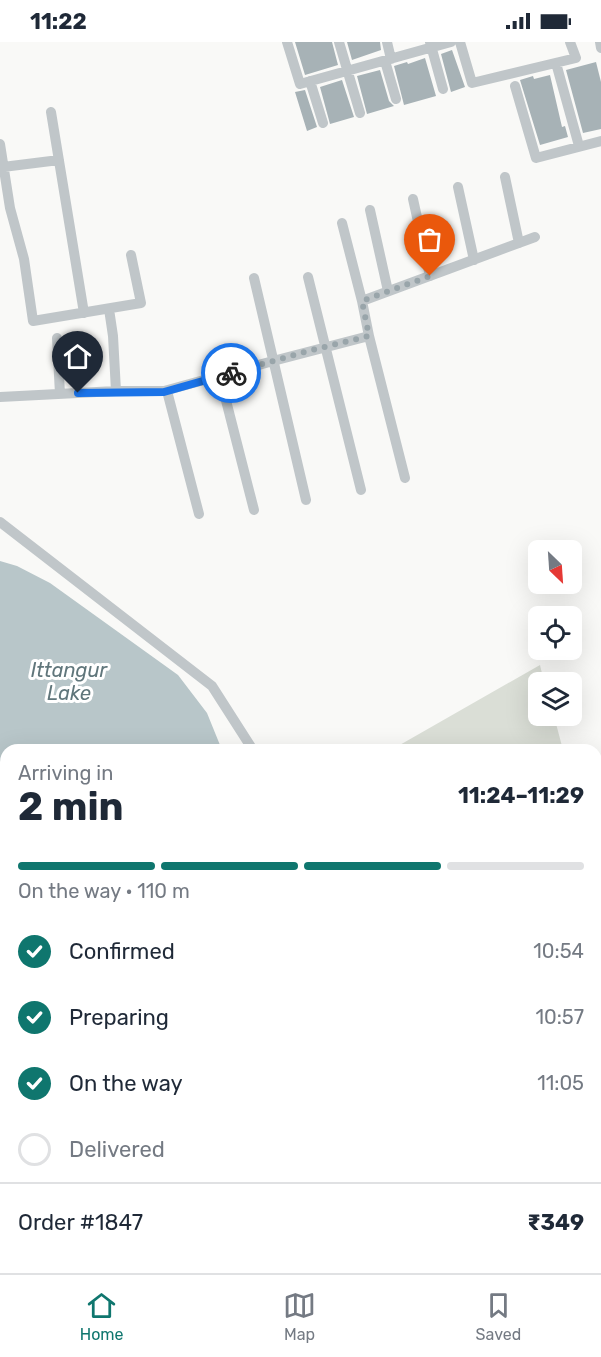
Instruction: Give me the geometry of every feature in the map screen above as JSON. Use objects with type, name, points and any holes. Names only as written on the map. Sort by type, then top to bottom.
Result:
[{"type":"street","points":[[287,42],[300,84],[431,45],[451,42]]},
{"type":"street","points":[[339,42],[360,113]]},
{"type":"street","points":[[387,42],[396,99]]},
{"type":"street","points":[[460,42],[472,83],[576,58],[570,42]]},
{"type":"street","points":[[600,42],[601,48]]},
{"type":"street","points":[[431,45],[443,89]]},
{"type":"street","points":[[556,63],[579,147]]},
{"type":"street","points":[[310,81],[323,123]]},
{"type":"street","points":[[515,86],[536,158],[601,141]]},
{"type":"street","points":[[51,112],[84,313]]},
{"type":"street","points":[[0,144],[10,208],[24,259],[33,321],[141,303],[131,255]]},
{"type":"street","points":[[3,167],[59,160]]},
{"type":"street","points":[[505,177],[519,243]]},
{"type":"street","points":[[458,187],[474,260]]},
{"type":"street","points":[[414,200],[430,276]]},
{"type":"street","points":[[370,210],[388,291]]},
{"type":"street","points":[[342,223],[405,478]]},
{"type":"street","points":[[362,301],[535,237]]},
{"type":"street","points":[[308,277],[361,490]]},
{"type":"street","points":[[254,278],[306,500]]},
{"type":"street","points":[[109,309],[116,391]]},
{"type":"street","points":[[0,397],[116,391],[167,391],[325,346],[369,336]]},
{"type":"street","points":[[57,338],[60,394]]},
{"type":"street","points":[[220,376],[254,510]]},
{"type":"street","points":[[167,391],[199,514]]},
{"type":"street","points":[[0,522],[212,686],[249,744]]},
{"type":"shaded area","points":[[540,665],[542,672],[528,672],[528,726],[557,726],[561,744],[402,744]]},
{"type":"water","name":"Ittangur Lake","points":[[0,561],[17,566],[50,583],[178,675],[207,713],[220,744],[0,744]]},
{"type":"building","points":[[295,42],[332,42],[338,65],[305,75]]},
{"type":"building","points":[[347,42],[380,42],[381,50],[352,60]]},
{"type":"building","points":[[452,50],[465,87],[451,92],[441,54]]},
{"type":"building","points":[[425,58],[436,96],[404,105],[394,66]]},
{"type":"building","points":[[596,62],[601,82],[601,129],[583,133],[566,70]]},
{"type":"building","points":[[380,70],[389,101],[394,106],[367,114],[357,76]]},
{"type":"building","points":[[550,75],[562,127],[565,126],[568,137],[540,145],[520,80],[533,76],[534,79]]},
{"type":"building","points":[[342,80],[354,117],[330,124],[320,87]]},
{"type":"building","points":[[305,90],[317,127],[307,131],[295,92]]},
{"type":"way so far","points":[[231,373],[369,336],[362,301],[430,276]]},
{"type":"route","points":[[78,393],[164,392],[231,373]]}]
